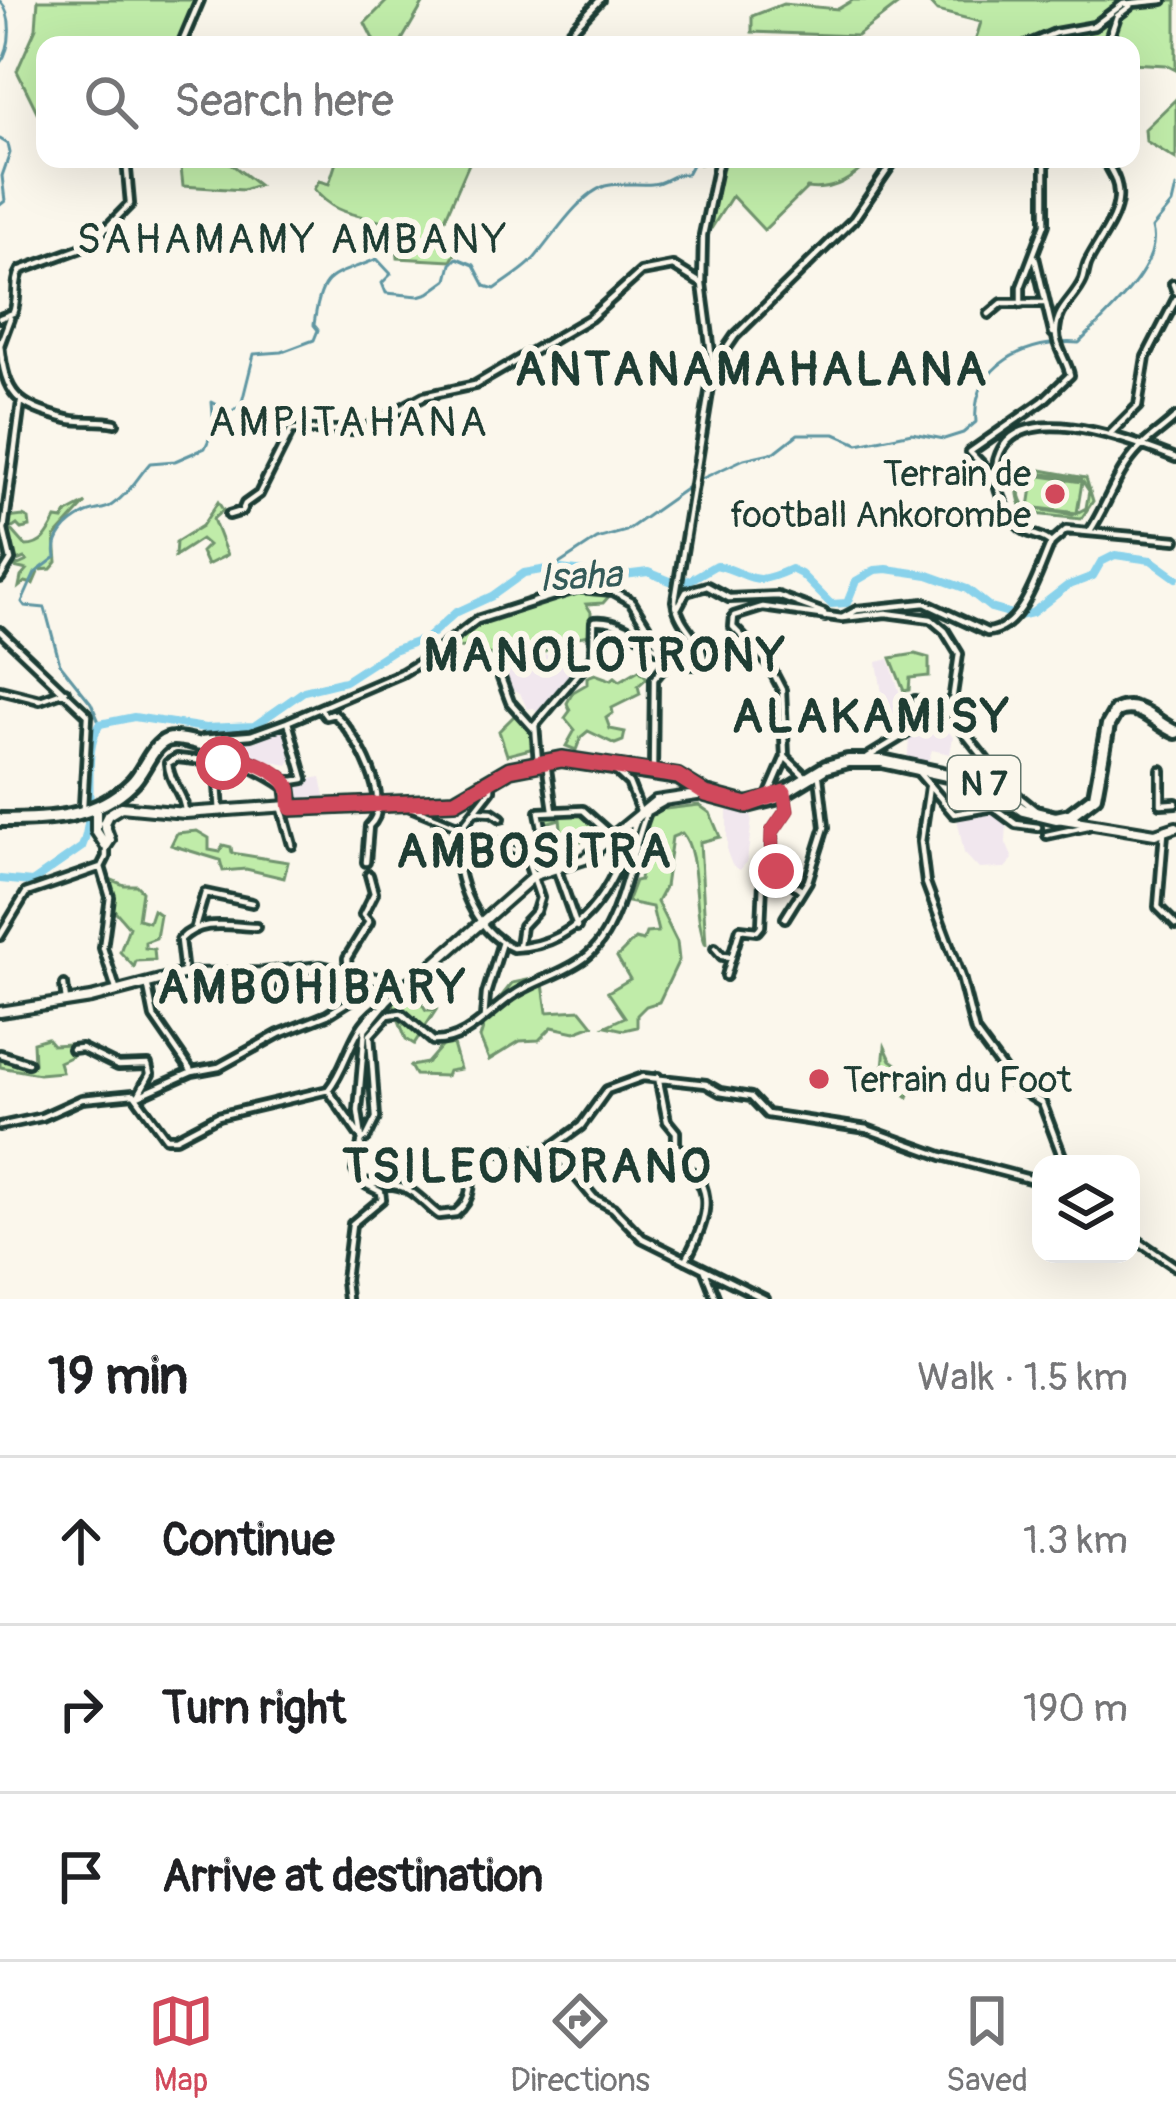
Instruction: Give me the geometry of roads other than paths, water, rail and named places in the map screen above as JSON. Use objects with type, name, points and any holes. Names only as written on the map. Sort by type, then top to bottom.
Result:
[{"type":"main road","name":"N 7","points":[[767,800],[836,763],[866,760],[984,783],[1039,820],[1056,818],[1070,815],[1095,796],[1108,725],[1116,711],[1139,709],[1176,732]]},
{"type":"main road","points":[[0,820],[44,820],[89,810],[134,782],[168,740],[178,739],[257,764],[286,782],[285,808],[455,801],[510,769],[542,761],[581,760],[684,778],[706,794],[747,805],[767,800]]},
{"type":"street","points":[[185,36],[200,0]]},
{"type":"street","points":[[566,36],[600,0]]},
{"type":"street","points":[[1048,36],[1094,26],[1116,7],[1163,0]]},
{"type":"street","points":[[1110,36],[1119,12],[1139,2]]},
{"type":"street","points":[[115,423],[68,419],[21,401],[1,377],[0,344],[13,313],[21,270],[90,245],[130,204],[127,168]]},
{"type":"street","points":[[534,729],[557,694],[592,656],[594,621],[615,621],[634,629],[670,658],[698,666],[706,659],[677,613],[677,584],[713,368],[702,284],[703,235],[717,168]]},
{"type":"street","points":[[713,368],[735,336],[856,217],[889,168]]},
{"type":"street","points":[[1021,304],[1022,287],[1045,224],[1046,168]]},
{"type":"street","points":[[1057,341],[1061,310],[1083,280],[1118,214],[1110,168]]},
{"type":"street","points":[[1035,254],[1045,303],[1068,366],[1067,381],[970,452],[995,478],[1019,526],[1051,543]]},
{"type":"street","points":[[229,515],[242,511],[259,494],[291,430],[362,430],[424,396],[475,385],[590,318],[641,272],[673,266],[702,284]]},
{"type":"street","points":[[1109,435],[1138,406],[1146,357],[1175,292]]},
{"type":"street","points":[[989,314],[998,304],[1045,303]]},
{"type":"street","points":[[0,318],[13,313]]},
{"type":"street","points":[[0,578],[11,560],[4,530],[21,401]]},
{"type":"street","points":[[1090,532],[1113,484],[1142,444],[1176,417]]},
{"type":"street","points":[[995,478],[999,454],[1027,430],[1058,424],[1142,444],[1176,458]]},
{"type":"street","points":[[842,618],[857,610],[925,603],[996,632],[1021,607],[1051,543],[1066,530],[1176,540]]},
{"type":"street","points":[[677,613],[686,592],[707,586],[729,598],[778,596],[825,616]]},
{"type":"street","points":[[168,740],[181,736],[223,740],[288,722],[413,667],[477,620],[578,588],[613,591],[631,601],[670,658]]},
{"type":"street","points":[[767,800],[785,757],[782,690],[768,663],[741,639],[732,622],[742,611],[763,607],[842,618],[886,613],[924,616],[938,623],[953,641],[961,660],[951,708],[961,731],[1039,820]]},
{"type":"street","points":[[0,631],[88,715],[89,810],[106,846]]},
{"type":"street","points":[[653,772],[655,679],[670,658]]},
{"type":"street","points":[[501,678],[510,702],[534,729],[553,810]]},
{"type":"street","points":[[0,690],[40,700],[65,692]]},
{"type":"street","points":[[866,760],[952,699]]},
{"type":"street","points":[[915,700],[916,708],[931,717]]},
{"type":"street","points":[[320,708],[326,716],[334,714],[343,721],[374,780],[378,804],[376,820],[369,826],[366,862]]},
{"type":"street","points":[[286,782],[304,778],[288,722]]},
{"type":"street","points":[[185,813],[185,799],[169,774],[168,763],[197,758],[223,763],[233,756]]},
{"type":"street","points":[[785,757],[812,775],[825,826],[813,868],[785,918]]},
{"type":"street","points":[[491,783],[491,790],[460,825],[455,848],[467,899],[502,942],[519,949],[555,940],[577,927],[598,904],[624,857],[640,811],[629,783],[614,767]]},
{"type":"street","points":[[916,768],[954,814],[993,807],[1016,824],[1039,820]]},
{"type":"street","points":[[1161,770],[1161,804],[1176,803]]},
{"type":"street","points":[[981,809],[984,783]]},
{"type":"street","points":[[218,785],[220,812]]},
{"type":"street","points":[[929,787],[921,842],[924,874],[975,1032],[1015,1086],[1042,1103],[1062,1155]]},
{"type":"street","points":[[726,976],[740,929],[757,931],[761,926],[772,832],[787,810],[784,792]]},
{"type":"street","points":[[347,1299],[352,1224],[383,1196],[361,1181],[355,1166],[362,1139],[358,1111],[365,1029],[404,985],[535,875],[584,859],[640,811],[666,799],[706,794]]},
{"type":"street","points":[[362,1139],[367,1138],[376,1118],[373,1030],[388,1016],[401,1013],[428,1039],[441,1042],[460,1037],[518,992],[557,976],[598,945],[611,924],[647,812],[666,799]]},
{"type":"street","points":[[408,806],[525,854],[545,849]]},
{"type":"street","points":[[116,990],[103,948],[110,897],[101,867],[110,840],[104,823],[114,809],[185,813],[285,808],[292,845]]},
{"type":"street","points":[[577,927],[545,849],[538,815],[583,810],[611,835]]},
{"type":"street","points":[[475,811],[501,818]]},
{"type":"street","points":[[1056,818],[1164,833],[1176,826]]},
{"type":"street","points":[[1048,835],[1088,826]]},
{"type":"street","points":[[1164,833],[1158,908],[1176,925]]},
{"type":"street","points":[[519,949],[522,926],[538,907],[535,875],[525,854]]},
{"type":"street","points":[[0,936],[26,893],[101,867]]},
{"type":"street","points":[[771,867],[801,890]]},
{"type":"street","points":[[348,971],[347,958],[369,922],[363,915],[374,893],[369,875]]},
{"type":"street","points":[[184,974],[180,940],[196,927],[205,892],[251,903]]},
{"type":"street","points":[[196,927],[256,927]]},
{"type":"street","points":[[484,1018],[502,942]]},
{"type":"street","points":[[713,950],[732,957]]},
{"type":"street","points":[[0,1012],[184,974],[321,967],[404,985]]},
{"type":"street","points":[[279,992],[288,970]]},
{"type":"street","points":[[147,981],[154,1017],[192,1072]]},
{"type":"street","points":[[0,1126],[40,1118],[82,1099],[138,1096],[192,1072],[219,1067],[390,984]]},
{"type":"street","points":[[64,985],[66,1001]]},
{"type":"street","points":[[138,1096],[171,1139],[218,1116],[328,1090],[339,1077],[362,1021],[387,1002]]},
{"type":"street","points":[[71,1049],[81,1048],[118,1066],[148,1065],[150,1074],[138,1096]]},
{"type":"street","points":[[0,1054],[28,1063]]},
{"type":"street","points":[[361,1181],[399,1185],[439,1215],[449,1215],[467,1203],[471,1153],[553,1148],[581,1126],[607,1090],[643,1077],[706,1084],[720,1092],[751,1097],[767,1114],[867,1129],[942,1156],[1032,1180]]},
{"type":"street","points":[[658,1077],[667,1120],[676,1132],[676,1148],[681,1149],[686,1168],[694,1172],[704,1193],[704,1229],[686,1260]]},
{"type":"street","points":[[328,1090],[362,1139]]},
{"type":"street","points":[[553,1148],[594,1198],[613,1208],[642,1238],[765,1299]]},
{"type":"street","points":[[1140,1242],[1176,1267]]},
{"type":"street","points":[[705,1270],[716,1299]]},
{"type":"waterway","points":[[0,1],[9,31],[0,63]]},
{"type":"waterway","points":[[0,139],[8,144],[10,153],[2,176],[5,201],[0,205]]},
{"type":"waterway","points":[[100,724],[91,703],[60,664],[45,608],[22,602],[35,573],[56,557],[56,544],[67,527],[118,501],[150,463],[175,461],[205,448],[214,428],[212,402],[230,412],[241,406],[254,354],[282,352],[314,340],[320,294],[331,278],[377,259],[391,274],[382,283],[386,293],[419,296],[447,280],[457,258],[474,265],[485,286],[495,289],[529,264],[595,191],[610,185],[657,183],[687,174],[690,168]]},
{"type":"waterway","points":[[553,568],[597,539],[626,531],[697,481],[744,459],[775,452],[798,434],[835,434],[858,444],[912,433],[944,439],[963,433],[976,422],[977,402],[993,370],[1023,351],[1079,343],[1116,305],[1141,274],[1153,243],[1152,228],[1172,204],[1176,187]]},
{"type":"waterway","name":"Isaha","points":[[0,879],[32,882],[82,847],[89,816],[91,751],[100,724],[134,717],[205,728],[254,726],[304,691],[345,681],[393,650],[427,638],[455,613],[492,596],[524,573],[553,568],[616,576],[648,572],[675,583],[716,565],[758,579],[791,569],[831,604],[847,603],[856,581],[887,569],[928,575],[967,589],[991,608],[1019,616],[1093,576],[1101,562],[1115,555],[1151,560],[1176,578]]},
{"type":"place","name":"Terrain de football Ankorombe","points":[[1055,494]]},
{"type":"place","name":"Terrain du Foot","points":[[819,1079]]},
{"type":"district","name":"SAHAMAMY AMBANY","points":[[293,238]]},
{"type":"district","name":"ANTANAMAHALANA","points":[[752,368]]},
{"type":"district","name":"AMPITAHANA","points":[[349,421]]},
{"type":"district","name":"MANOLOTRONY","points":[[606,654]]},
{"type":"district","name":"ALAKAMISY","points":[[872,715]]},
{"type":"district","name":"AMBOSITRA","points":[[535,850]]},
{"type":"district","name":"AMBOHIBARY","points":[[313,986]]},
{"type":"district","name":"TSILEONDRANO","points":[[528,1165]]}]
